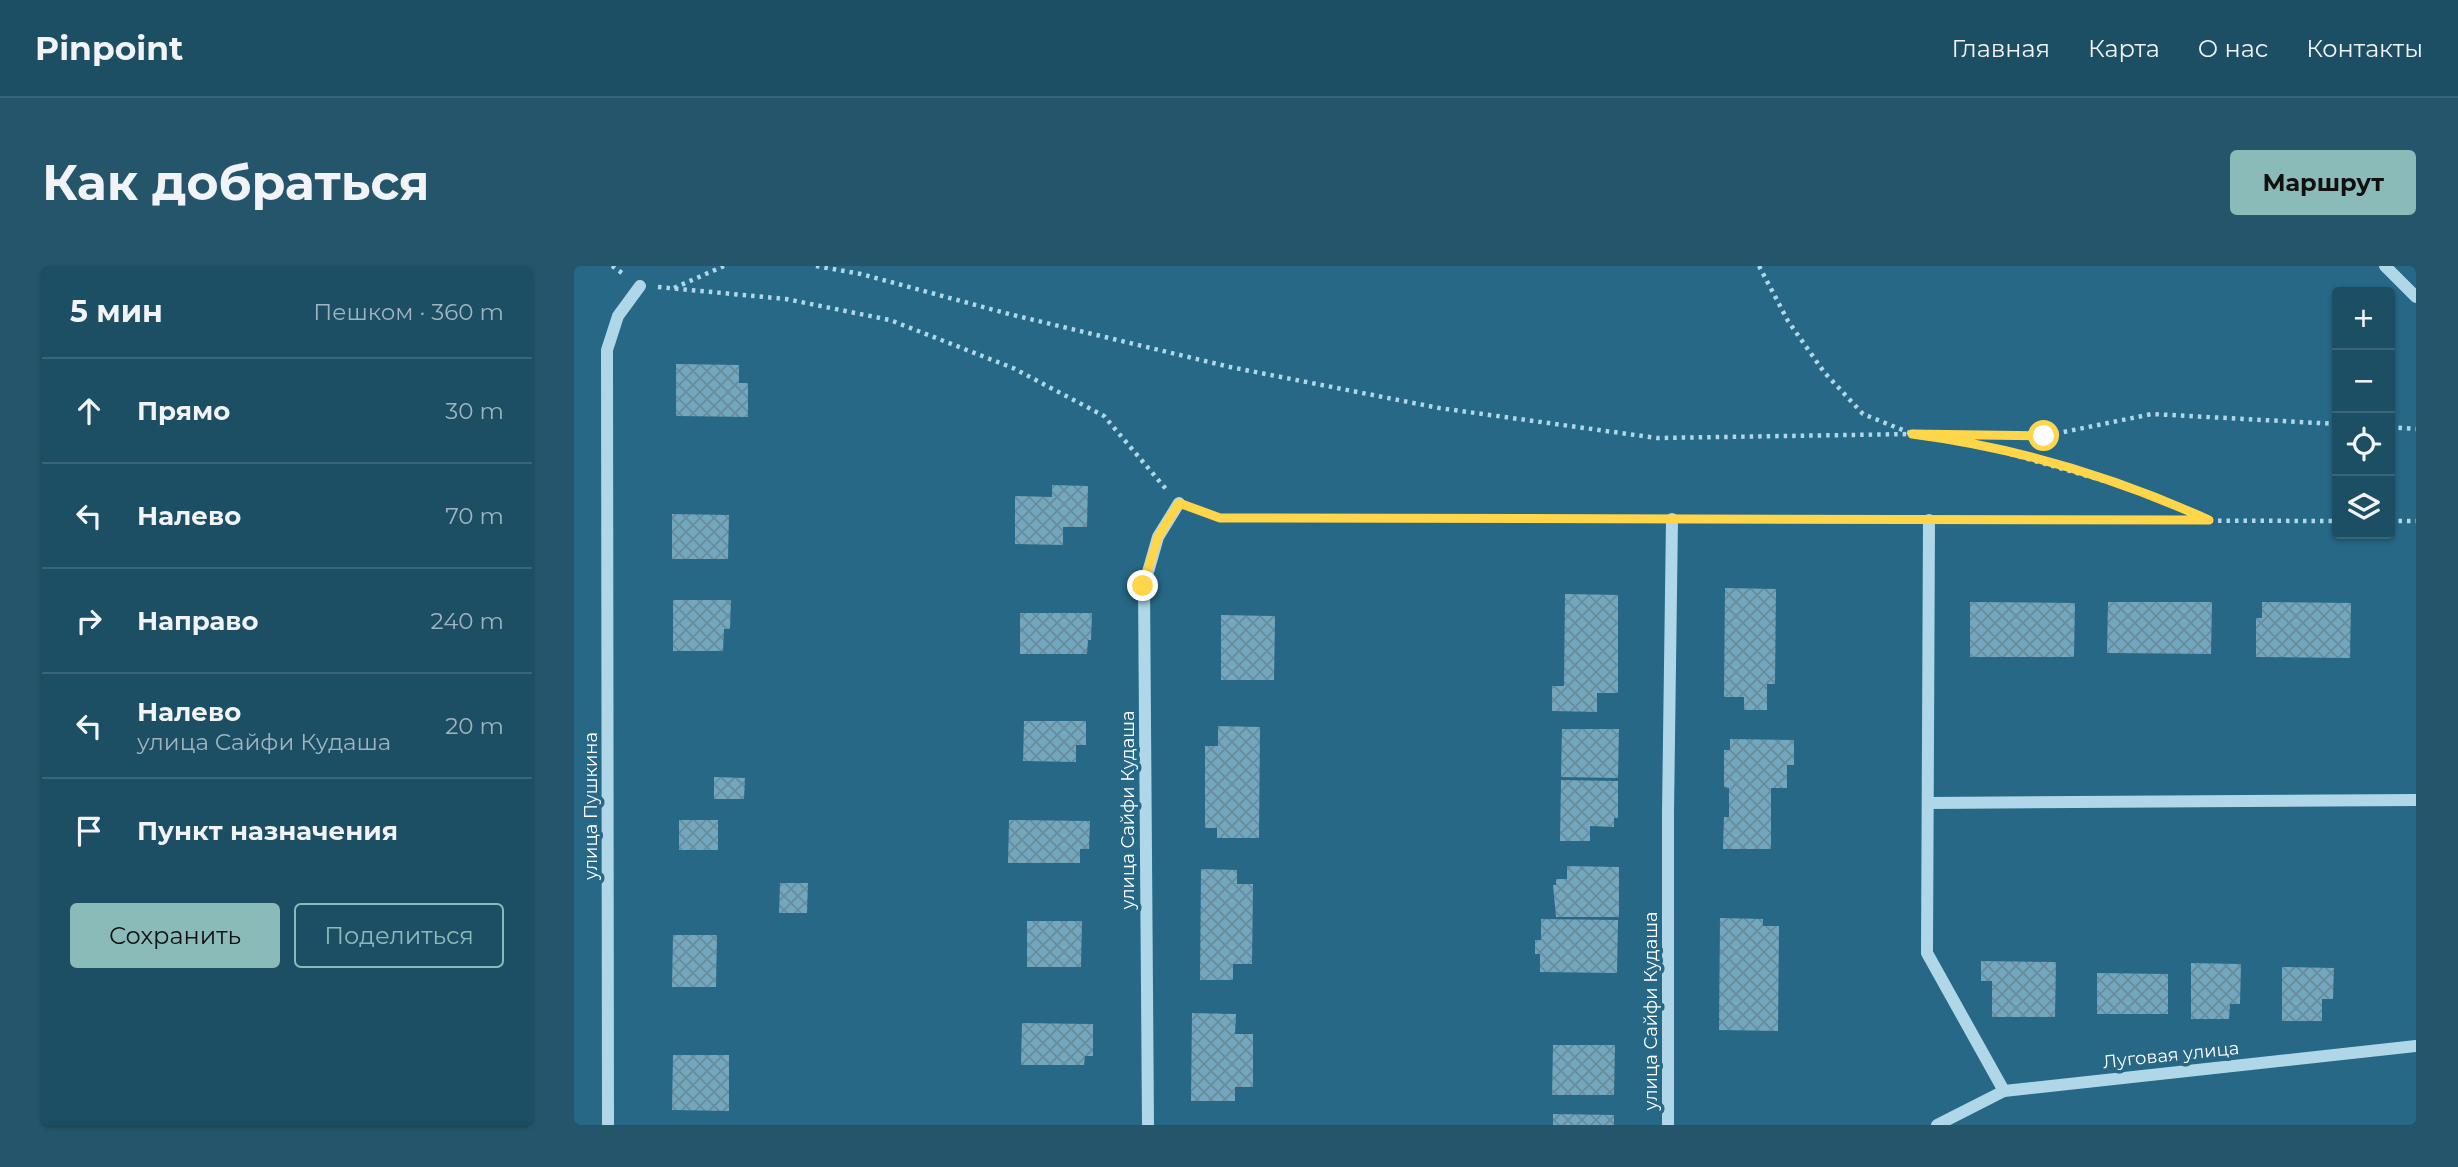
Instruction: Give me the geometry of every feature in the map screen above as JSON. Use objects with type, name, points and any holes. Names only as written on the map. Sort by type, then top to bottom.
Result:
[{"type":"street","points":[[2385,266],[2416,297]]},
{"type":"street","name":"улица Пушкина","points":[[608,1125],[607,350],[618,316],[639,286]]},
{"type":"street","name":"улица Сайфи Кудаша","points":[[1148,1125],[1143,586],[1158,537],[1179,503]]},
{"type":"street","name":"улица Сайфи Кудаша","points":[[1668,1125],[1672,519]]},
{"type":"street","points":[[1929,520],[1927,953],[2004,1091]]},
{"type":"street","points":[[1928,803],[2416,800]]},
{"type":"street","name":"Луговая улица","points":[[1937,1125],[2004,1091],[2416,1046]]},
{"type":"path","points":[[612,266],[639,286],[786,299],[890,320],[1013,368],[1104,416],[1179,503],[1220,518],[2332,520]]},
{"type":"path","points":[[672,289],[724,266]]},
{"type":"path","points":[[816,266],[861,274],[1009,314],[1230,367],[1439,408],[1657,438],[1912,434],[2044,436],[2152,414],[2332,424]]},
{"type":"path","points":[[1759,266],[1788,320],[1832,380],[1863,414],[1912,434],[1965,440],[2150,494],[2209,520]]},
{"type":"path","points":[[2395,427],[2416,429]]},
{"type":"path","points":[[2395,521],[2416,521]]},
{"type":"building","points":[[676,364],[739,365],[739,383],[748,383],[748,417],[676,416]]},
{"type":"building","points":[[1052,485],[1088,486],[1087,527],[1063,527],[1063,545],[1015,544],[1015,496],[1052,497]]},
{"type":"building","points":[[672,514],[729,515],[728,559],[672,559]]},
{"type":"building","points":[[1725,588],[1776,589],[1775,684],[1767,684],[1767,710],[1744,710],[1744,697],[1724,697]]},
{"type":"building","points":[[1565,594],[1618,595],[1618,693],[1597,693],[1597,712],[1552,711],[1552,686],[1564,686]]},
{"type":"building","points":[[673,600],[731,600],[730,629],[724,629],[723,651],[673,651]]},
{"type":"building","points":[[1970,602],[2075,603],[2074,657],[1970,657]]},
{"type":"building","points":[[2108,602],[2212,602],[2211,654],[2107,653]]},
{"type":"building","points":[[2262,602],[2351,603],[2350,658],[2256,657],[2256,618],[2262,618]]},
{"type":"building","points":[[1020,613],[1092,613],[1091,640],[1088,640],[1087,654],[1020,654]]},
{"type":"building","points":[[1221,615],[1275,616],[1274,680],[1221,680]]},
{"type":"building","points":[[1024,721],[1086,721],[1086,745],[1076,745],[1076,762],[1023,761]]},
{"type":"building","points":[[1218,726],[1260,727],[1259,838],[1217,838],[1217,828],[1205,828],[1205,746],[1218,746]]},
{"type":"building","points":[[1562,729],[1619,729],[1618,778],[1561,777]]},
{"type":"building","points":[[1730,739],[1794,740],[1794,765],[1787,765],[1787,788],[1771,788],[1771,849],[1723,849],[1724,817],[1729,817],[1729,788],[1724,787],[1724,750],[1730,750]]},
{"type":"building","points":[[714,777],[745,778],[744,799],[714,799]]},
{"type":"building","points":[[1561,780],[1618,781],[1618,818],[1614,818],[1614,827],[1590,826],[1590,841],[1560,841]]},
{"type":"building","points":[[679,820],[718,820],[718,850],[679,850]]},
{"type":"building","points":[[1009,820],[1090,821],[1089,849],[1080,849],[1080,863],[1008,863]]},
{"type":"building","points":[[1567,866],[1619,867],[1619,917],[1556,917],[1553,885],[1556,885],[1556,879],[1567,879]]},
{"type":"building","points":[[1201,869],[1237,870],[1237,884],[1253,884],[1252,964],[1233,964],[1233,980],[1200,980]]},
{"type":"building","points":[[780,883],[808,883],[807,913],[779,913]]},
{"type":"building","points":[[1720,918],[1763,919],[1763,926],[1779,926],[1778,1031],[1719,1030]]},
{"type":"building","points":[[1541,919],[1618,920],[1617,973],[1540,972],[1540,954],[1535,954],[1535,940],[1541,940]]},
{"type":"building","points":[[1027,921],[1082,921],[1081,967],[1027,967]]},
{"type":"building","points":[[673,935],[717,935],[716,987],[672,987]]},
{"type":"building","points":[[1981,961],[2056,962],[2055,1017],[1992,1017],[1992,981],[1981,981]]},
{"type":"building","points":[[2191,963],[2241,964],[2240,1004],[2230,1004],[2229,1019],[2191,1019]]},
{"type":"building","points":[[2282,967],[2334,968],[2333,999],[2322,999],[2322,1021],[2282,1021]]},
{"type":"building","points":[[2097,973],[2168,974],[2168,1014],[2097,1014]]},
{"type":"building","points":[[1192,1013],[1236,1014],[1235,1034],[1253,1034],[1253,1087],[1235,1087],[1235,1101],[1191,1101]]},
{"type":"building","points":[[1022,1023],[1093,1024],[1093,1056],[1085,1056],[1084,1065],[1021,1065]]},
{"type":"building","points":[[1553,1045],[1615,1045],[1614,1095],[1552,1095]]},
{"type":"building","points":[[673,1055],[729,1055],[729,1111],[672,1110]]},
{"type":"building","points":[[1553,1114],[1614,1115],[1614,1125],[1553,1125]]},
{"type":"route","points":[[1143,586],[1158,537],[1179,503],[1220,518],[2209,520],[2150,494],[2043,462],[1965,440],[1912,434],[2044,436]]}]
